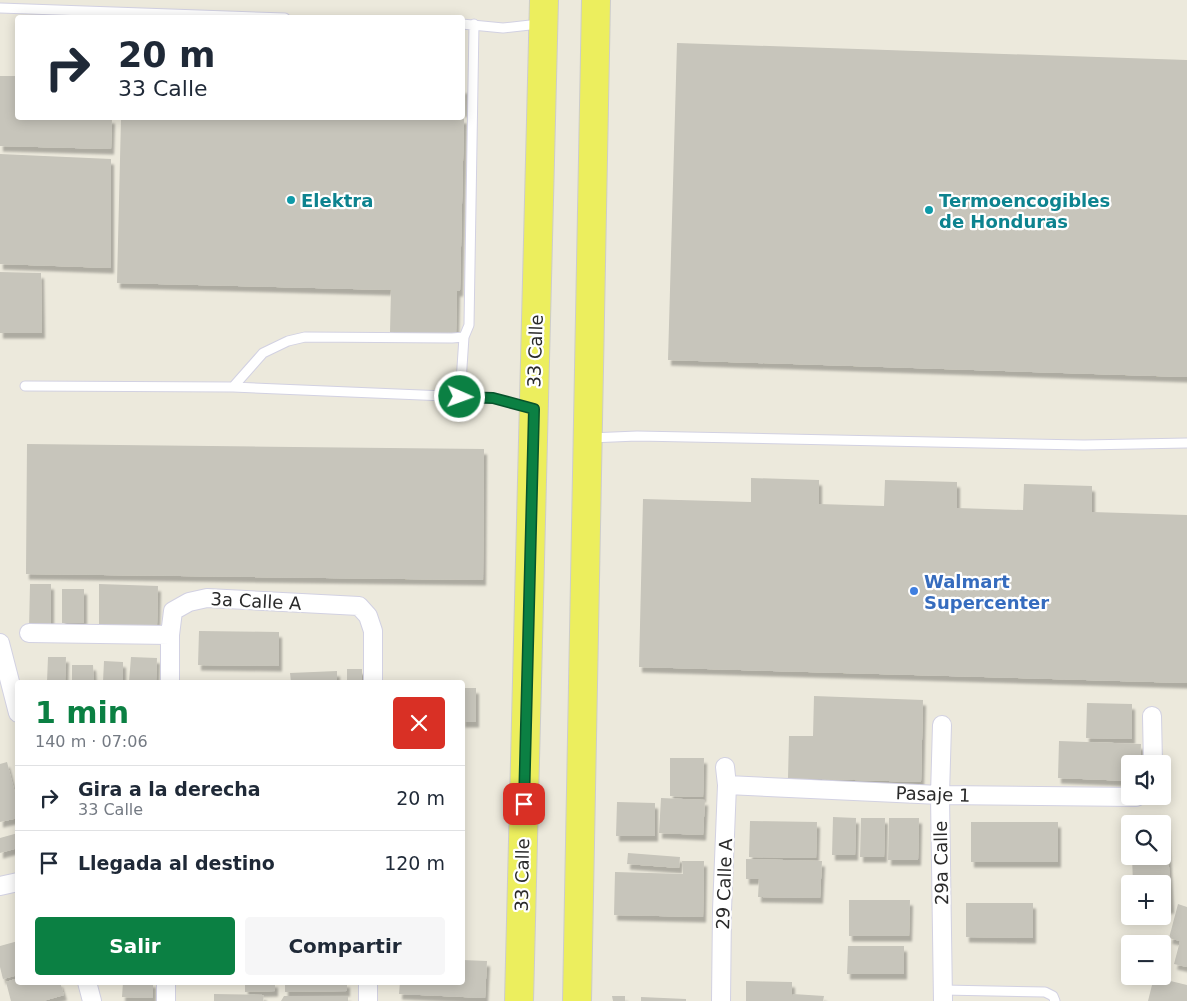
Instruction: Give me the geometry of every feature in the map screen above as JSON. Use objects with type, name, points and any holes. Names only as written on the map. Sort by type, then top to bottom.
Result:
[{"type":"main road","points":[[577,1001],[596,0]]},
{"type":"main road","name":"33 Calle","points":[[518,1001],[544,12]]},
{"type":"street","name":"3a Calle A","points":[[170,635],[173,611],[189,602],[207,598],[359,606],[368,616],[374,631],[373,680]]},
{"type":"street","points":[[29,633],[170,635],[170,680]]},
{"type":"street","points":[[0,643],[15,701]]},
{"type":"street","points":[[1152,716],[1152,755]]},
{"type":"street","name":"29a Calle","points":[[942,724],[940,795],[943,996]]},
{"type":"street","name":"29 Calle A","points":[[721,1001],[722,910],[727,785],[725,767]]},
{"type":"street","name":"Pasaje 1","points":[[727,785],[940,795],[1121,798]]},
{"type":"street","points":[[0,886],[15,883]]},
{"type":"street","points":[[88,985],[92,1001]]},
{"type":"street","points":[[166,985],[166,1001]]},
{"type":"street","points":[[368,985],[368,1001]]},
{"type":"lane","points":[[0,8],[200,15]]},
{"type":"lane","points":[[465,24],[503,28],[544,12]]},
{"type":"lane","points":[[460,397],[464,337],[469,325],[474,24]]},
{"type":"lane","points":[[233,387],[263,353],[288,341],[305,337],[464,337]]},
{"type":"lane","points":[[24,386],[233,387],[493,398],[534,409]]},
{"type":"lane","points":[[588,438],[638,436],[1084,445],[1187,444]]},
{"type":"lane","points":[[943,996],[1045,992],[1053,996],[1055,1001]]},
{"type":"building","name":"Termoencogibles de Honduras","points":[[677,43],[1187,60],[1187,377],[668,360]]},
{"type":"building","points":[[0,76],[15,76],[15,120],[112,120],[111,149],[0,146]]},
{"type":"building","name":"Elektra","points":[[121,120],[464,120],[460,291],[457,291],[456,334],[390,332],[391,290],[117,283]]},
{"type":"building","points":[[0,154],[111,159],[111,268],[0,264]]},
{"type":"building","points":[[0,272],[41,273],[42,333],[0,333]]},
{"type":"building","points":[[27,444],[484,449],[483,580],[26,574]]},
{"type":"building","name":"Walmart Supercenter","points":[[751,478],[819,480],[819,504],[884,506],[885,480],[957,482],[957,508],[1023,510],[1024,484],[1092,486],[1092,512],[1187,515],[1187,683],[639,667],[643,499],[751,502]]},
{"type":"building","points":[[30,584],[51,584],[51,629],[29,629]]},
{"type":"building","points":[[99,584],[158,586],[157,625],[99,624]]},
{"type":"building","points":[[62,589],[84,589],[84,623],[62,623]]},
{"type":"building","points":[[199,631],[279,632],[279,666],[198,665]]},
{"type":"building","points":[[48,657],[66,657],[65,680],[47,680]]},
{"type":"building","points":[[131,657],[157,658],[156,680],[129,680]]},
{"type":"building","points":[[104,661],[123,662],[123,680],[103,680]]},
{"type":"building","points":[[72,665],[93,665],[94,680],[72,680]]},
{"type":"building","points":[[347,669],[362,669],[362,680],[347,680]]},
{"type":"building","points":[[337,671],[337,680],[291,680],[290,673]]},
{"type":"building","points":[[465,688],[476,688],[476,722],[465,722]]},
{"type":"building","points":[[814,696],[923,700],[921,782],[788,778],[789,736],[813,736]]},
{"type":"building","points":[[1087,703],[1132,704],[1132,739],[1086,738]]},
{"type":"building","points":[[1059,741],[1141,744],[1140,755],[1121,755],[1121,781],[1058,778]]},
{"type":"building","points":[[670,758],[704,758],[703,797],[670,796]]},
{"type":"building","points":[[7,762],[15,793],[15,819],[0,822],[0,764]]},
{"type":"building","points":[[661,798],[705,800],[703,835],[659,833]]},
{"type":"building","points":[[617,802],[655,803],[655,836],[616,836]]},
{"type":"building","points":[[833,817],[856,818],[855,855],[832,855]]},
{"type":"building","points":[[861,818],[885,818],[884,857],[860,857]]},
{"type":"building","points":[[889,818],[919,818],[918,860],[888,860]]},
{"type":"building","points":[[750,821],[817,822],[816,858],[749,857]]},
{"type":"building","points":[[971,822],[1058,822],[1058,862],[971,862]]},
{"type":"building","points":[[15,834],[15,849],[0,853],[0,838]]},
{"type":"building","points":[[628,853],[680,857],[679,868],[627,864]]},
{"type":"building","points":[[746,859],[822,861],[820,898],[758,897],[759,879],[746,879]]},
{"type":"building","points":[[682,861],[704,861],[703,917],[614,915],[615,872],[683,874]]},
{"type":"building","points":[[1132,865],[1169,865],[1169,875],[1133,875]]},
{"type":"building","points":[[849,900],[910,900],[909,936],[849,936]]},
{"type":"building","points":[[966,903],[1033,903],[1033,938],[966,937]]},
{"type":"building","points":[[1178,904],[1187,907],[1187,967],[1174,964],[1180,941],[1171,939],[1170,935]]},
{"type":"building","points":[[15,942],[15,976],[3,979],[0,967],[0,946]]},
{"type":"building","points":[[848,946],[904,946],[904,974],[847,974]]},
{"type":"building","points":[[465,960],[487,961],[485,998],[399,994],[400,985],[465,985]]},
{"type":"building","points":[[15,979],[15,985],[61,985],[64,995],[43,1001],[11,1001],[6,982]]},
{"type":"building","points":[[746,981],[792,982],[792,1001],[746,1001]]},
{"type":"building","points":[[1171,981],[1187,985],[1187,1001],[1148,1001],[1152,985],[1171,985]]},
{"type":"building","points":[[123,985],[153,985],[153,998],[122,997]]},
{"type":"building","points":[[245,985],[275,985],[275,991],[245,992]]},
{"type":"building","points":[[285,985],[347,985],[347,991],[285,992]]},
{"type":"building","points":[[214,994],[264,995],[263,1001],[214,1001]]},
{"type":"building","points":[[793,994],[824,996],[823,1001],[792,1001]]},
{"type":"building","points":[[284,996],[348,996],[348,1001],[281,1001]]},
{"type":"building","points":[[612,996],[625,996],[625,1001],[613,1001]]},
{"type":"building","points":[[641,997],[686,999],[686,1001],[641,1001]]},
{"type":"place","name":"Elektra","points":[[291,200]]},
{"type":"place","name":"Termoencogibles de Honduras","points":[[929,210]]},
{"type":"place","name":"Walmart Supercenter","points":[[914,591]]},
{"type":"route","points":[[460,397],[493,398],[534,409],[524,804]]}]
